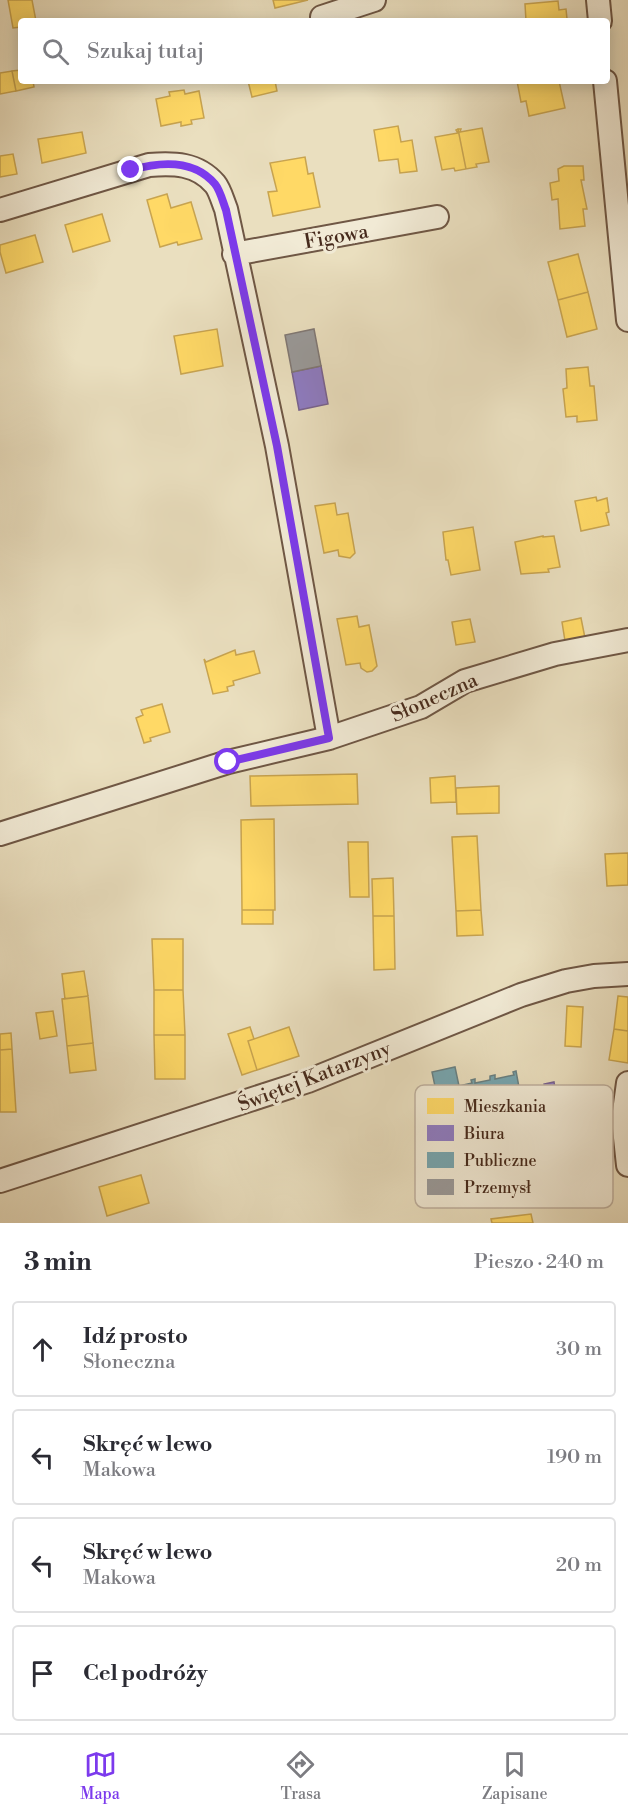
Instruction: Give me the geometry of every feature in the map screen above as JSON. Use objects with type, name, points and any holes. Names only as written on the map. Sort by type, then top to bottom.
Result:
[{"type":"street","points":[[322,17],[374,0]]},
{"type":"street","points":[[598,0],[600,18]]},
{"type":"street","points":[[605,84],[628,320]]},
{"type":"street","points":[[0,210],[149,165],[175,163],[200,171],[216,185],[226,210],[277,446],[329,738]]},
{"type":"street","name":"Figowa","points":[[234,254],[437,217]]},
{"type":"street","name":"Słoneczna","points":[[0,834],[228,762],[329,738],[421,707],[465,681],[555,654],[628,640]]},
{"type":"street","name":"Świętej Katarzyny","points":[[0,1181],[308,1081],[521,995],[575,980],[628,974]]},
{"type":"street","points":[[628,1083],[623,1119],[628,1165]]},
{"type":"building: Mieszkania","points":[[8,0],[32,0],[35,18],[18,18],[18,27],[13,28]]},
{"type":"building: Mieszkania","points":[[273,0],[308,0],[275,8]]},
{"type":"building: Mieszkania","points":[[558,1],[559,10],[566,9],[567,18],[526,18],[525,4]]},
{"type":"building: Mieszkania","points":[[18,70],[18,84],[34,84],[34,87],[16,91],[12,71]]},
{"type":"building: Mieszkania","points":[[12,71],[16,91],[0,94],[0,73]]},
{"type":"building: Mieszkania","points":[[249,84],[276,84],[277,91],[252,97]]},
{"type":"building: Mieszkania","points":[[518,84],[560,84],[565,108],[529,116],[526,101],[521,102]]},
{"type":"building: Mieszkania","points":[[184,90],[185,94],[199,91],[204,118],[191,120],[192,124],[181,126],[181,122],[161,126],[156,99],[170,96],[169,92]]},
{"type":"building: Mieszkania","points":[[398,126],[401,142],[412,140],[417,171],[400,173],[398,159],[379,161],[374,130]]},
{"type":"building: Mieszkania","points":[[482,128],[489,162],[476,164],[477,167],[466,169],[458,129],[461,129],[460,132]]},
{"type":"building: Mieszkania","points":[[458,129],[466,169],[442,170],[435,137],[458,133],[456,130]]},
{"type":"building: Mieszkania","points":[[82,132],[86,153],[42,163],[38,139]]},
{"type":"building: Mieszkania","points":[[13,154],[17,174],[0,177],[0,156]]},
{"type":"building: Mieszkania","points":[[305,157],[308,174],[313,173],[320,207],[273,216],[268,192],[277,191],[270,163]]},
{"type":"building: Mieszkania","points":[[564,166],[583,166],[584,180],[581,180],[587,209],[583,209],[585,226],[560,229],[558,199],[552,200],[550,183],[559,181],[558,169]]},
{"type":"building: Mieszkania","points":[[167,194],[171,208],[191,202],[202,239],[160,247],[147,200]]},
{"type":"building: Mieszkania","points":[[102,214],[110,241],[73,252],[65,225]]},
{"type":"building: Mieszkania","points":[[35,235],[43,262],[6,273],[0,245]]},
{"type":"building: Mieszkania","points":[[578,254],[588,292],[558,300],[548,262]]},
{"type":"building: Mieszkania","points":[[588,292],[597,329],[567,337],[558,300]]},
{"type":"building: Mieszkania","points":[[217,329],[223,366],[181,374],[174,336]]},
{"type":"building: Mieszkania","points":[[588,367],[590,386],[594,386],[597,420],[577,422],[577,416],[566,417],[563,389],[567,388],[566,369]]},
{"type":"building: Mieszkania","points":[[596,497],[597,501],[607,498],[609,512],[606,513],[609,525],[581,531],[575,501]]},
{"type":"building: Mieszkania","points":[[335,503],[337,515],[348,513],[355,553],[350,558],[339,556],[338,550],[324,553],[315,506]]},
{"type":"building: Mieszkania","points":[[473,527],[480,570],[451,575],[448,560],[446,560],[443,532]]},
{"type":"building: Mieszkania","points":[[554,536],[560,567],[548,569],[549,572],[521,574],[515,542]]},
{"type":"building: Mieszkania","points":[[357,616],[359,627],[369,625],[377,666],[372,671],[367,672],[361,668],[360,663],[346,665],[337,619]]},
{"type":"building: Mieszkania","points":[[581,618],[585,638],[565,641],[562,622]]},
{"type":"building: Mieszkania","points":[[470,619],[475,642],[456,645],[452,622]]},
{"type":"building: Mieszkania","points":[[235,650],[236,655],[254,651],[260,673],[233,681],[234,685],[227,687],[228,691],[213,694],[204,659],[206,662]]},
{"type":"building: Mieszkania","points":[[162,704],[170,732],[150,738],[151,741],[144,743],[136,718],[143,715],[141,710]]},
{"type":"building: Mieszkania","points":[[357,774],[358,804],[251,806],[250,776]]},
{"type":"building: Mieszkania","points":[[455,776],[456,802],[431,803],[430,778]]},
{"type":"building: Mieszkania","points":[[499,786],[499,813],[457,814],[456,788]]},
{"type":"building: Mieszkania","points":[[274,819],[275,910],[242,910],[241,820]]},
{"type":"building: Mieszkania","points":[[477,836],[481,910],[456,911],[452,837]]},
{"type":"building: Mieszkania","points":[[348,842],[368,842],[369,897],[350,897]]},
{"type":"building: Mieszkania","points":[[628,853],[628,885],[607,886],[605,854]]},
{"type":"building: Mieszkania","points":[[393,878],[394,916],[373,916],[372,879]]},
{"type":"building: Mieszkania","points":[[242,910],[273,910],[273,924],[242,924]]},
{"type":"building: Mieszkania","points":[[481,910],[483,935],[457,936],[456,911]]},
{"type":"building: Mieszkania","points":[[373,916],[394,916],[395,969],[374,970]]},
{"type":"building: Mieszkania","points":[[152,939],[183,939],[183,990],[154,990]]},
{"type":"building: Mieszkania","points":[[84,971],[88,996],[65,999],[62,974]]},
{"type":"building: Mieszkania","points":[[154,990],[183,990],[185,1035],[154,1035]]},
{"type":"building: Mieszkania","points":[[88,996],[93,1043],[67,1046],[62,999]]},
{"type":"building: Mieszkania","points":[[618,996],[628,997],[628,1031],[614,1029]]},
{"type":"building: Mieszkania","points":[[567,1006],[583,1007],[581,1047],[565,1046]]},
{"type":"building: Mieszkania","points":[[53,1011],[57,1036],[40,1039],[36,1013]]},
{"type":"building: Mieszkania","points":[[250,1027],[254,1039],[248,1041],[257,1070],[242,1075],[228,1034]]},
{"type":"building: Mieszkania","points":[[289,1027],[299,1056],[257,1070],[248,1041]]},
{"type":"building: Mieszkania","points":[[614,1029],[628,1031],[628,1063],[609,1060]]},
{"type":"building: Mieszkania","points":[[11,1033],[12,1049],[0,1050],[0,1034]]},
{"type":"building: Mieszkania","points":[[154,1035],[185,1035],[185,1079],[155,1079]]},
{"type":"building: Mieszkania","points":[[93,1043],[96,1070],[70,1073],[67,1046]]},
{"type":"building: Mieszkania","points":[[12,1049],[16,1112],[0,1112],[0,1050]]},
{"type":"building: Mieszkania","points":[[141,1175],[149,1203],[107,1216],[99,1187]]},
{"type":"building: Mieszkania","points":[[531,1214],[533,1223],[492,1223],[491,1219]]},
{"type":"building: Biura","points":[[321,366],[328,404],[299,410],[292,372]]},
{"type":"building: Publiczne","points":[[455,1067],[459,1085],[435,1085],[432,1072]]},
{"type":"building: Publiczne","points":[[516,1071],[519,1085],[463,1085],[472,1083],[471,1080],[475,1079],[475,1083],[490,1080],[490,1076],[495,1075],[495,1079],[514,1075],[513,1072]]},
{"type":"building: Przemysł","points":[[314,329],[321,366],[292,372],[285,335]]},
{"type":"route","points":[[131,170],[149,165],[175,163],[200,171],[216,185],[226,210],[277,446],[329,738],[228,762]]}]
